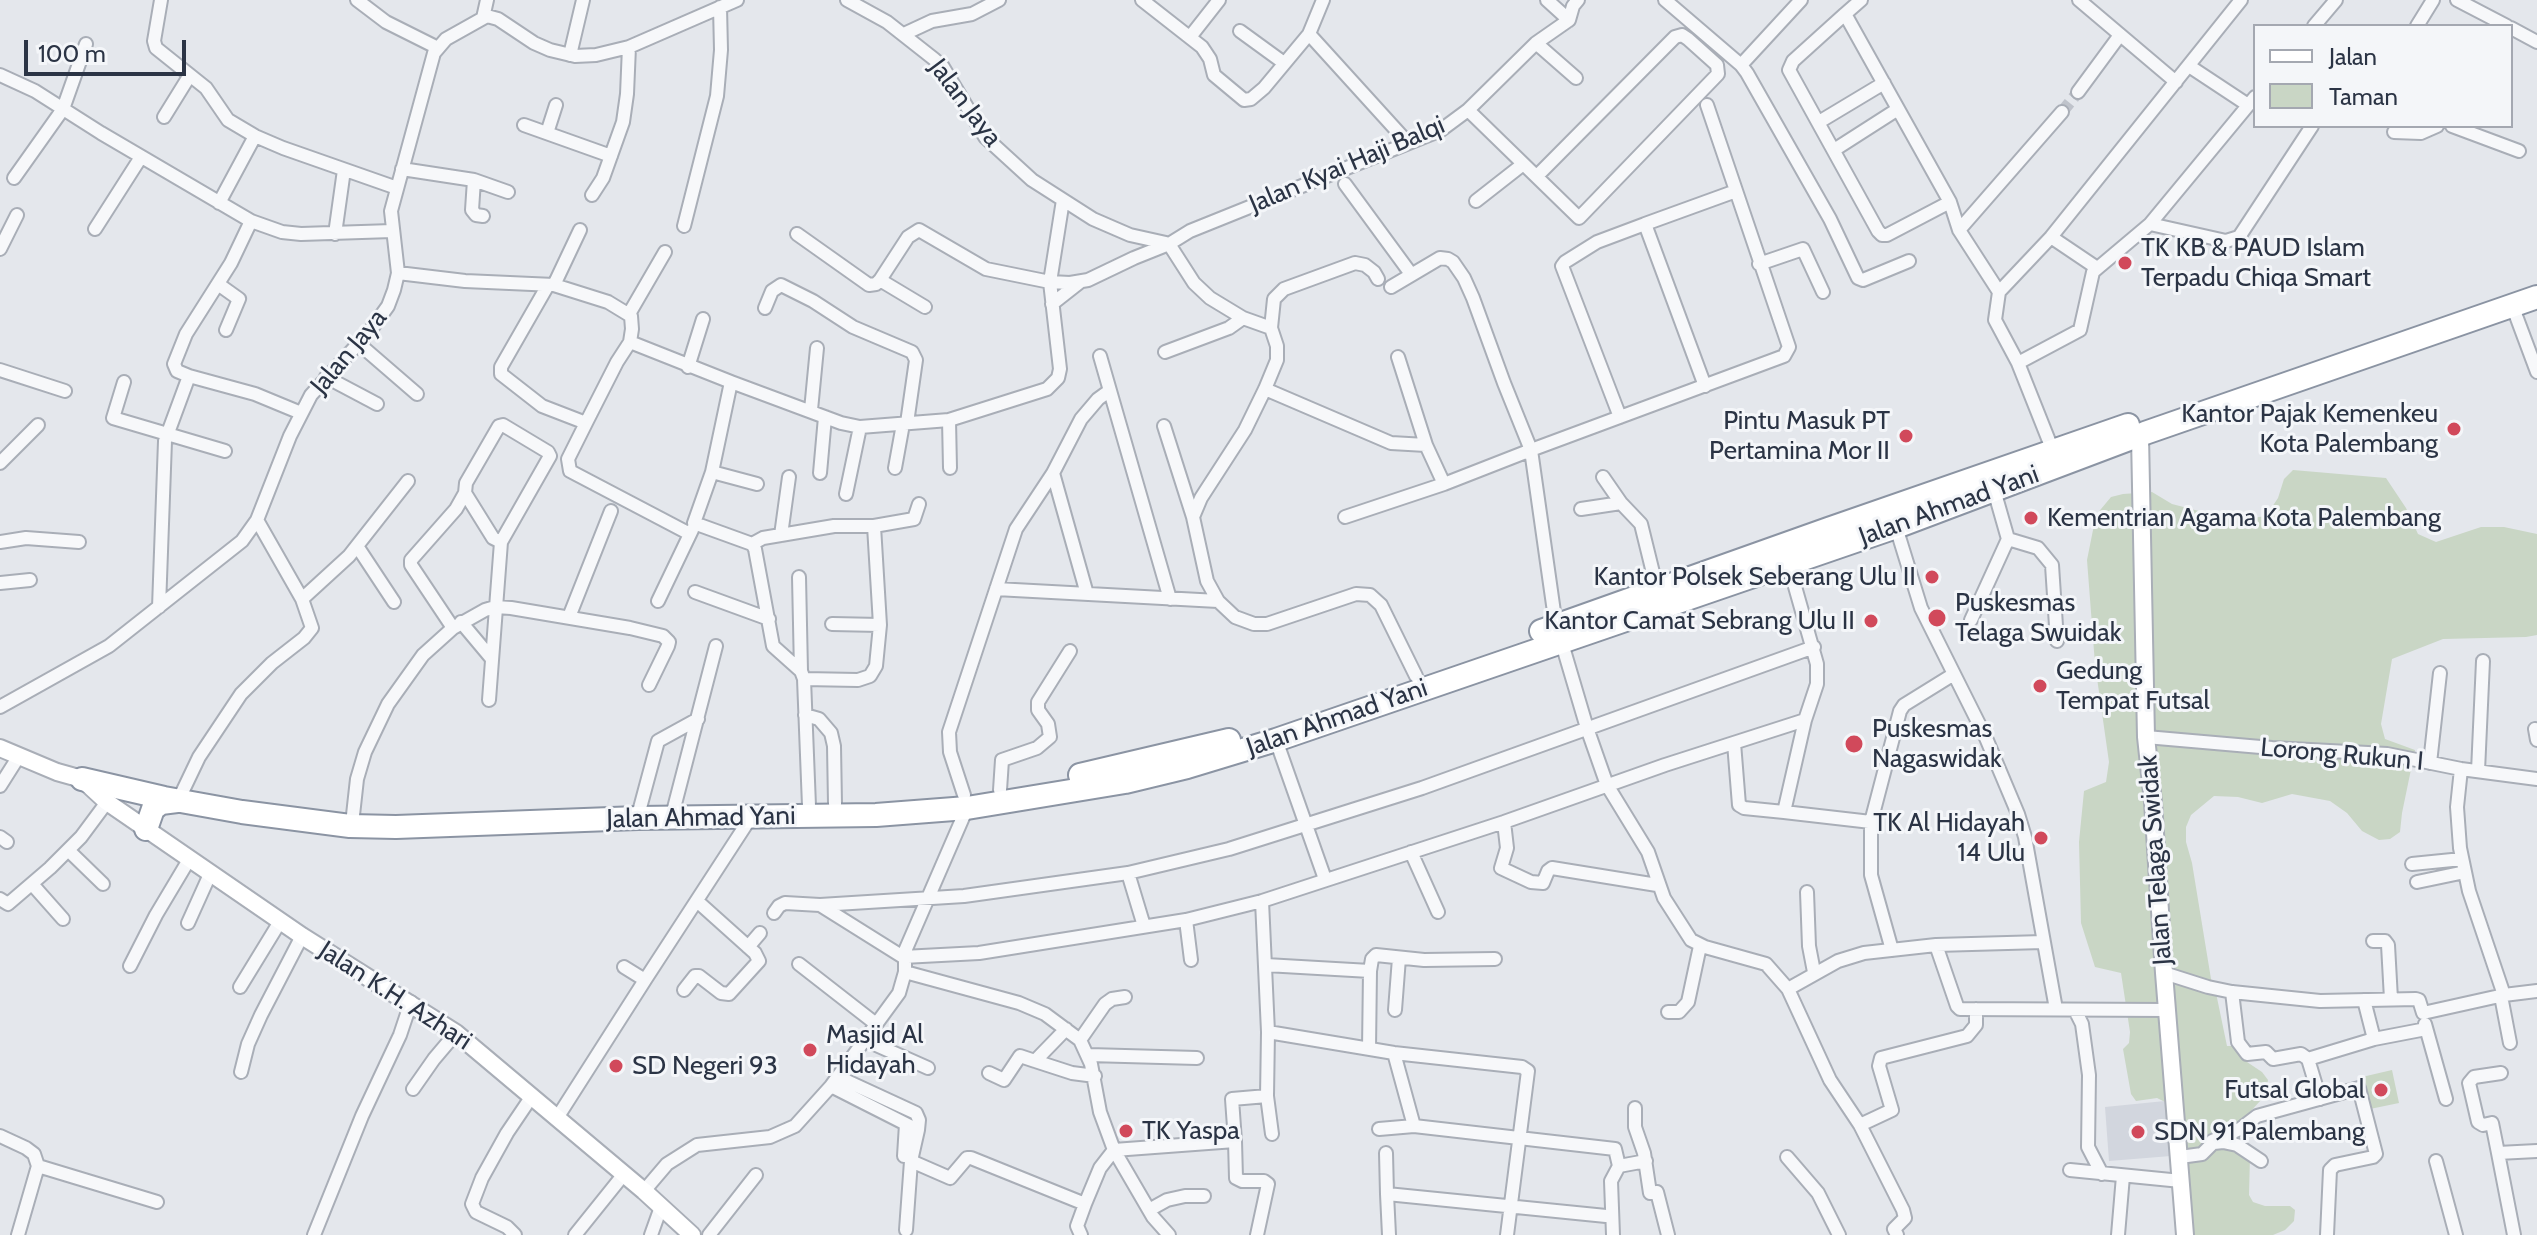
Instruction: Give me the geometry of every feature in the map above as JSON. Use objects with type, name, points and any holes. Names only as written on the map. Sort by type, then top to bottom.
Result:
[{"type":"highway","name":"Jalan Ahmad Yani","points":[[181,795],[394,817],[640,808],[966,802],[1000,790],[1226,741],[1416,676],[1896,527],[2139,429],[2537,284]]},
{"type":"highway","name":"Jalan Ahmad Yani","points":[[82,779],[350,826],[396,827],[876,815],[1125,782],[1276,740],[1558,633],[1657,589],[2053,451],[2139,429],[2537,297]]},
{"type":"highway","points":[[146,829],[153,809],[181,795]]},
{"type":"street","points":[[161,0],[154,45],[206,88],[228,120],[255,136],[397,188]]},
{"type":"street","points":[[357,0],[386,22],[438,48],[446,39],[483,18],[498,19],[542,47],[570,55],[596,55],[629,47],[737,0]]},
{"type":"street","points":[[483,18],[487,0]]},
{"type":"street","points":[[570,55],[583,0]]},
{"type":"street","name":"Jalan Jaya","points":[[847,0],[887,22],[943,67],[985,137],[1032,180],[1093,219],[1130,235],[1169,244]]},
{"type":"street","points":[[904,34],[932,21],[972,14],[999,0]]},
{"type":"street","points":[[1142,0],[1207,52],[1217,79],[1244,100],[1251,99],[1264,88],[1309,34],[1321,3],[1306,0]]},
{"type":"street","points":[[1190,37],[1219,0]]},
{"type":"street","points":[[1547,0],[1569,20],[1578,0]]},
{"type":"street","points":[[1665,0],[1741,65],[1830,219],[1858,278],[1863,280],[1909,261]]},
{"type":"street","points":[[1741,65],[1801,0]]},
{"type":"street","points":[[1861,0],[1793,61],[1789,70],[1882,235],[1950,202]]},
{"type":"street","points":[[2079,0],[2176,82]]},
{"type":"street","points":[[2092,12],[2101,0]]},
{"type":"street","points":[[2053,451],[2018,363],[1995,320],[1999,292],[2051,237],[2241,0]]},
{"type":"street","points":[[2316,24],[2336,0]]},
{"type":"street","points":[[2418,24],[2433,0]]},
{"type":"street","points":[[2457,0],[2500,24]]},
{"type":"street","points":[[684,226],[717,96],[721,50],[720,7]]},
{"type":"street","points":[[1845,14],[1950,202],[1959,230],[1999,292]]},
{"type":"street","name":"Jalan Kyai Haji Balqi","points":[[1080,282],[1169,244],[1190,231],[1441,130],[1468,110],[1536,43],[1569,20]]},
{"type":"street","points":[[2513,30],[2537,42]]},
{"type":"street","points":[[1240,31],[1284,63]]},
{"type":"street","points":[[1309,34],[1408,143]]},
{"type":"street","points":[[1468,110],[1579,218],[1718,74],[1717,65],[1688,39],[1682,35],[1675,37],[1537,176]]},
{"type":"street","points":[[2078,92],[2120,35]]},
{"type":"street","points":[[1536,43],[1576,78]]},
{"type":"street","points":[[14,178],[63,109],[86,44]]},
{"type":"street","points":[[592,195],[603,178],[623,122],[629,47]]},
{"type":"street","name":"Jalan Jaya","points":[[0,707],[109,646],[242,541],[257,520],[290,436],[311,395],[370,331],[388,306],[398,273],[391,211],[434,53],[438,48]]},
{"type":"street","points":[[2018,363],[2080,330],[2091,276],[2097,268],[2150,224],[2252,101],[2189,66]]},
{"type":"street","points":[[0,75],[35,91],[251,221],[282,232],[335,234],[392,231]]},
{"type":"street","points":[[164,117],[190,75]]},
{"type":"street","points":[[1819,122],[1884,83]]},
{"type":"street","points":[[547,133],[556,105]]},
{"type":"street","points":[[1345,517],[1444,484],[1784,356],[1789,347],[1707,105]]},
{"type":"street","points":[[1834,150],[1898,109]]},
{"type":"street","points":[[1959,230],[2062,112]]},
{"type":"street","points":[[524,125],[611,156]]},
{"type":"street","points":[[2150,224],[2226,241],[2234,240],[2239,237],[2311,128]]},
{"type":"street","points":[[2394,132],[2421,133],[2432,128]]},
{"type":"street","points":[[2457,128],[2519,151]]},
{"type":"street","points":[[219,203],[255,136]]},
{"type":"street","points":[[95,229],[141,157]]},
{"type":"street","points":[[1476,201],[1522,165]]},
{"type":"street","points":[[402,169],[474,180],[508,192]]},
{"type":"street","points":[[335,234],[344,170]]},
{"type":"street","points":[[474,180],[472,210],[483,216]]},
{"type":"street","points":[[1345,184],[1411,274]]},
{"type":"street","points":[[1620,417],[1562,266],[1597,242],[1736,191]]},
{"type":"street","points":[[630,342],[688,367],[860,427],[949,420],[1047,389],[1058,378],[1060,369],[1050,282],[1063,200]]},
{"type":"street","points":[[0,249],[17,215]]},
{"type":"street","points":[[251,221],[231,263],[186,334],[174,364],[177,371],[189,376],[255,394],[301,413]]},
{"type":"street","points":[[1645,224],[1705,386]]},
{"type":"street","points":[[580,230],[501,367],[501,374],[542,406],[586,423]]},
{"type":"street","points":[[797,234],[869,285],[880,280],[908,237],[919,230],[986,269],[1050,282],[1080,282]]},
{"type":"street","points":[[2051,237],[2097,268]]},
{"type":"street","points":[[1169,244],[1194,283],[1210,298],[1243,318],[1271,328]]},
{"type":"street","points":[[1759,264],[1803,249],[1823,292]]},
{"type":"street","points":[[629,314],[665,252]]},
{"type":"street","points":[[1391,287],[1443,257],[1453,262],[1464,278],[1531,450],[1558,633],[1607,785],[1648,852],[1657,885],[1691,940],[1700,946],[1766,964],[1788,989],[1830,1080],[1860,1125],[1905,1215],[1895,1228],[1897,1235]]},
{"type":"street","points":[[1193,517],[1201,498],[1245,430],[1277,360],[1277,346],[1271,328],[1274,299],[1284,289],[1355,263],[1365,265],[1378,279]]},
{"type":"street","points":[[398,273],[465,281],[551,285],[608,302],[629,314],[632,323],[630,342],[568,459],[570,471],[692,528],[752,544],[763,538],[834,526],[874,526],[914,519],[919,504]]},
{"type":"street","points":[[880,280],[925,307]]},
{"type":"street","points":[[1052,304],[1080,282]]},
{"type":"street","points":[[218,284],[239,299],[226,330]]},
{"type":"street","points":[[765,308],[772,291],[781,285],[853,327],[912,352],[916,360],[895,468]]},
{"type":"street","points":[[2512,305],[2537,372]]},
{"type":"street","points":[[1165,352],[1229,328],[1243,318]]},
{"type":"street","points":[[688,367],[703,319]]},
{"type":"street","points":[[358,343],[417,394]]},
{"type":"street","points":[[811,410],[817,348]]},
{"type":"street","points":[[1100,356],[1170,599]]},
{"type":"street","points":[[1398,357],[1426,445],[1444,484]]},
{"type":"street","points":[[0,370],[65,391]]},
{"type":"street","points":[[159,607],[166,435],[189,376]]},
{"type":"street","points":[[326,377],[377,404]]},
{"type":"street","points":[[124,382],[113,418],[225,451]]},
{"type":"street","points":[[658,601],[692,528],[712,472],[731,382]]},
{"type":"street","points":[[1265,389],[1391,443],[1426,445]]},
{"type":"street","points":[[644,1191],[667,1164],[697,1145],[770,1137],[795,1126],[834,1082],[899,993],[905,972],[903,957],[966,802],[950,752],[949,732],[1016,529],[1053,473],[1081,419],[1109,391]]},
{"type":"street","points":[[820,473],[825,417]]},
{"type":"street","points":[[949,420],[950,468]]},
{"type":"street","points":[[0,463],[38,425]]},
{"type":"street","points":[[489,700],[501,542],[549,454],[506,425],[501,425],[466,483],[465,493],[456,509],[411,562],[457,625],[492,659]]},
{"type":"street","points":[[1164,426],[1193,517],[1207,581],[1218,601],[1244,622],[1267,624],[1356,594],[1370,595],[1381,605],[1416,676]]},
{"type":"street","points":[[846,494],[860,427]]},
{"type":"street","name":"Jalan Telaga Swidak","points":[[2139,429],[2146,737],[2185,1235]]},
{"type":"street","points":[[712,472],[757,484]]},
{"type":"street","points":[[1053,473],[1087,594]]},
{"type":"street","points":[[781,535],[789,477]]},
{"type":"street","points":[[1603,477],[1641,524],[1657,589]]},
{"type":"street","points":[[302,599],[357,546],[408,481]]},
{"type":"street","points":[[1971,620],[2008,539],[1994,490]]},
{"type":"street","points":[[465,493],[493,538],[501,542]]},
{"type":"street","points":[[1581,509],[1621,503]]},
{"type":"street","points":[[569,617],[611,511]]},
{"type":"street","points":[[181,795],[199,757],[241,694],[312,628],[302,599],[257,520]]},
{"type":"street","points":[[752,544],[758,557],[775,650],[802,675],[858,680],[870,676],[876,666],[880,625],[874,526]]},
{"type":"street","points":[[1896,527],[1921,608],[1986,738],[2018,814],[2025,837],[2056,1009]]},
{"type":"street","points":[[0,542],[26,538],[79,542]]},
{"type":"street","points":[[2008,539],[2038,548],[2052,565],[2057,641]]},
{"type":"street","points":[[357,546],[394,602]]},
{"type":"street","points":[[1784,812],[1805,720],[1817,684],[1814,647],[1788,562]]},
{"type":"street","points":[[799,577],[809,806]]},
{"type":"street","points":[[0,583],[30,580]]},
{"type":"street","points":[[996,589],[1218,601]]},
{"type":"street","points":[[695,592],[769,619]]},
{"type":"street","points":[[353,815],[357,779],[365,752],[388,704],[423,655],[457,625],[495,607],[569,617],[667,638],[668,646],[649,685]]},
{"type":"street","points":[[832,624],[880,625]]},
{"type":"street","points":[[674,808],[716,646]]},
{"type":"street","points":[[774,913],[785,903],[820,905],[964,896],[1128,873],[1229,849],[1422,788],[1814,647]]},
{"type":"street","points":[[1000,790],[1002,760],[1037,748],[1050,737],[1048,724],[1037,706],[1070,651]]},
{"type":"street","points":[[2478,771],[2483,661]]},
{"type":"street","points":[[2430,763],[2440,673]]},
{"type":"street","points":[[1892,950],[1871,875],[1871,822],[1900,711],[1904,705],[1954,674]]},
{"type":"street","points":[[805,715],[819,719],[831,733],[835,804]]},
{"type":"street","points":[[640,808],[658,741],[698,719]]},
{"type":"street","points":[[820,905],[903,957],[979,953],[1186,920],[1262,901],[1805,720]]},
{"type":"street","name":"Lorong Rukun I","points":[[2146,737],[2387,754],[2461,769],[2537,779]]},
{"type":"street","points":[[1276,740],[1325,879]]},
{"type":"street","points":[[1734,743],[1739,805],[1744,808],[1871,822]]},
{"type":"street","name":"Jalan Ahmad Yani","points":[[0,748],[82,779]]},
{"type":"street","points":[[0,786],[19,756]]},
{"type":"street","points":[[2461,769],[2457,807],[2462,859],[2502,996],[2510,1043]]},
{"type":"street","name":"Jalan K.H. Azhari","points":[[82,779],[107,802],[302,936],[456,1033],[692,1235]]},
{"type":"street","points":[[0,899],[8,904],[32,884],[68,850],[107,802]]},
{"type":"street","points":[[557,1118],[751,817]]},
{"type":"street","points":[[1504,822],[1507,848],[1501,868],[1531,882],[1543,883],[1552,868],[1657,885]]},
{"type":"street","points":[[68,850],[103,884]]},
{"type":"street","points":[[1411,852],[1438,912]]},
{"type":"street","points":[[130,966],[190,858]]},
{"type":"street","points":[[2412,864],[2462,859]]},
{"type":"street","points":[[188,923],[211,872]]},
{"type":"street","points":[[2417,882],[2465,872]]},
{"type":"street","points":[[1128,873],[1144,926]]},
{"type":"street","points":[[32,884],[63,919]]},
{"type":"street","points":[[1807,892],[1809,946],[1814,972]]},
{"type":"street","points":[[684,990],[695,976],[699,976],[721,993],[729,994],[759,961],[748,947],[697,901]]},
{"type":"street","points":[[1262,901],[1268,1032],[1267,1096],[1272,1134]]},
{"type":"street","points":[[240,987],[281,920]]},
{"type":"street","points":[[1186,920],[1191,960]]},
{"type":"street","points":[[748,947],[760,933]]},
{"type":"street","points":[[241,1072],[248,1044],[261,1015],[302,936]]},
{"type":"street","points":[[2373,941],[2385,941],[2388,945],[2391,999]]},
{"type":"street","points":[[1788,989],[1814,972],[1851,957],[1936,945],[2043,942]]},
{"type":"street","points":[[1936,945],[1957,1006],[1963,1010],[2167,1010]]},
{"type":"street","points":[[1668,1012],[1679,1012],[1688,1002],[1700,946]]},
{"type":"street","points":[[1369,1049],[1370,971],[1374,956],[1495,959]]},
{"type":"street","points":[[1395,1010],[1399,958]]},
{"type":"street","points":[[799,964],[876,1024]]},
{"type":"street","points":[[1266,965],[1370,971]]},
{"type":"street","points":[[624,967],[645,980]]},
{"type":"street","points":[[905,972],[1019,1003],[1045,1014],[1080,1040],[1089,1055],[1100,1112],[1114,1150],[1149,1210],[1169,1235]]},
{"type":"street","points":[[2164,973],[2232,992],[2320,1001],[2416,999],[2423,1013],[2446,1099]]},
{"type":"street","points":[[2423,1013],[2537,991]]},
{"type":"street","points":[[2232,992],[2238,1040],[2247,1054],[2266,1052],[2273,1059],[2301,1054],[2308,1059],[2324,1098]]},
{"type":"street","points":[[1080,1040],[1105,1004],[1112,999],[1125,997]]},
{"type":"street","points":[[2364,1000],[2374,1039]]},
{"type":"street","points":[[314,1235],[362,1116],[400,1035],[411,1002]]},
{"type":"street","points":[[1860,1125],[1892,1110],[1879,1066],[1881,1058],[1967,1036],[1976,1025],[1976,1009]]},
{"type":"street","points":[[2075,1010],[2082,1024],[2089,1075],[2088,1147],[2102,1174]]},
{"type":"street","points":[[1035,1061],[1066,1029]]},
{"type":"street","points":[[2308,1059],[2374,1039],[2426,1029]]},
{"type":"street","points":[[1268,1032],[1394,1053],[1526,1069],[1529,1075],[1507,1235]]},
{"type":"street","points":[[413,1089],[456,1033]]},
{"type":"street","points":[[865,1040],[928,1068]]},
{"type":"street","points":[[1394,1053],[1414,1126]]},
{"type":"street","points":[[1089,1055],[1197,1058]]},
{"type":"street","points":[[989,1073],[1004,1080],[1020,1056],[1072,1073],[1095,1076]]},
{"type":"street","points":[[2501,1073],[2474,1077],[2469,1083],[2478,1122],[2483,1125],[2492,1123],[2514,1235]]},
{"type":"street","points":[[834,1082],[918,1130]]},
{"type":"street","points":[[834,1082],[916,1113],[918,1130],[907,1158]]},
{"type":"street","points":[[2180,1157],[2202,1154],[2213,1140],[2243,1127],[2257,1116],[2358,1087],[2375,1156],[2335,1165],[2330,1170],[2327,1235]]},
{"type":"street","points":[[515,1235],[496,1220],[476,1212],[472,1204],[482,1178],[507,1133],[532,1096]]},
{"type":"street","points":[[1257,1235],[1268,1184],[1236,1178],[1232,1099],[1267,1096]]},
{"type":"street","points":[[1635,1108],[1635,1127],[1646,1161],[1650,1193],[1657,1192],[1668,1235]]},
{"type":"street","points":[[906,1124],[906,1230]]},
{"type":"street","points":[[1379,1129],[1414,1126],[1615,1149],[1619,1166],[1611,1181],[1613,1235]]},
{"type":"street","points":[[0,1136],[34,1154],[38,1166],[18,1235]]},
{"type":"street","points":[[1075,1232],[1100,1168],[1114,1150],[1235,1141]]},
{"type":"street","points":[[2213,1143],[2237,1145],[2261,1161]]},
{"type":"street","points":[[2498,1153],[2537,1151]]},
{"type":"street","points":[[1386,1153],[1389,1235]]},
{"type":"street","points":[[1787,1157],[1818,1193],[1839,1235]]},
{"type":"street","points":[[907,1158],[950,1178],[967,1158],[971,1158],[1085,1204]]},
{"type":"street","points":[[1619,1166],[1646,1161]]},
{"type":"street","points":[[2436,1161],[2456,1235]]},
{"type":"street","points":[[38,1166],[157,1202]]},
{"type":"street","points":[[2070,1170],[2181,1181]]},
{"type":"street","points":[[575,1235],[624,1174]]},
{"type":"street","points":[[709,1235],[756,1175]]},
{"type":"street","points":[[2118,1235],[2123,1176]]},
{"type":"street","points":[[1387,1194],[1606,1216]]},
{"type":"street","points":[[1149,1210],[1167,1200],[1204,1196]]},
{"type":"street","points":[[651,1235],[661,1207]]},
{"type":"shaded area","name":"SDN 91 Palembang","points":[[2165,1101],[2171,1156],[2109,1161],[2105,1107]]},
{"type":"green space","points":[[2293,470],[2386,478],[2406,508],[2418,534],[2436,542],[2481,527],[2504,527],[2537,534],[2537,635],[2443,639],[2392,659],[2381,724],[2385,739],[2415,750],[2400,832],[2390,839],[2379,840],[2362,831],[2347,813],[2330,801],[2292,794],[2262,803],[2238,797],[2214,796],[2191,815],[2186,827],[2186,842],[2211,979],[2227,1046],[2234,1046],[2241,1058],[2262,1072],[2268,1080],[2261,1100],[2238,1125],[2206,1143],[2216,1149],[2229,1148],[2250,1156],[2249,1195],[2253,1202],[2265,1206],[2290,1206],[2295,1210],[2294,1221],[2285,1230],[2273,1235],[2191,1235],[2169,1104],[2157,1098],[2136,1101],[2131,1094],[2123,1049],[2129,1043],[2130,1032],[2121,973],[2095,967],[2081,923],[2079,842],[2084,791],[2106,782],[2109,762],[2095,664],[2087,560],[2096,515],[2111,497],[2152,492],[2172,504],[2218,516],[2245,519],[2266,516],[2278,498],[2284,479]]},
{"type":"green space","name":"Futsal Global","points":[[2392,1070],[2399,1103],[2370,1109],[2362,1077]]},
{"type":"tunnel","points":[[2062,112],[2078,92]]},
{"type":"place","name":"TK KB & PAUD Islam Terpadu Chiqa Smart","points":[[2125,263]]},
{"type":"place","name":"Kantor Pajak Kemenkeu Kota Palembang","points":[[2454,429]]},
{"type":"place","name":"Pintu Masuk PT Pertamina Mor II","points":[[1906,436]]},
{"type":"place","name":"Kementrian Agama Kota Palembang","points":[[2031,518]]},
{"type":"place","name":"Kantor Polsek Seberang Ulu II","points":[[1932,577]]},
{"type":"place","name":"Puskesmas Telaga Swuidak","points":[[1937,618]]},
{"type":"place","name":"Kantor Camat Sebrang Ulu II","points":[[1871,621]]},
{"type":"place","name":"Gedung Tempat Futsal","points":[[2040,686]]},
{"type":"place","name":"Puskesmas Nagaswidak","points":[[1854,744]]},
{"type":"place","name":"TK Al Hidayah 14 Ulu","points":[[2041,838]]},
{"type":"place","name":"Masjid Al Hidayah","points":[[810,1050]]},
{"type":"place","name":"SD Negeri 93","points":[[616,1066]]},
{"type":"place","name":"Futsal Global","points":[[2381,1090]]},
{"type":"place","name":"TK Yaspa","points":[[1126,1131]]},
{"type":"place","name":"SDN 91 Palembang","points":[[2138,1132]]}]
